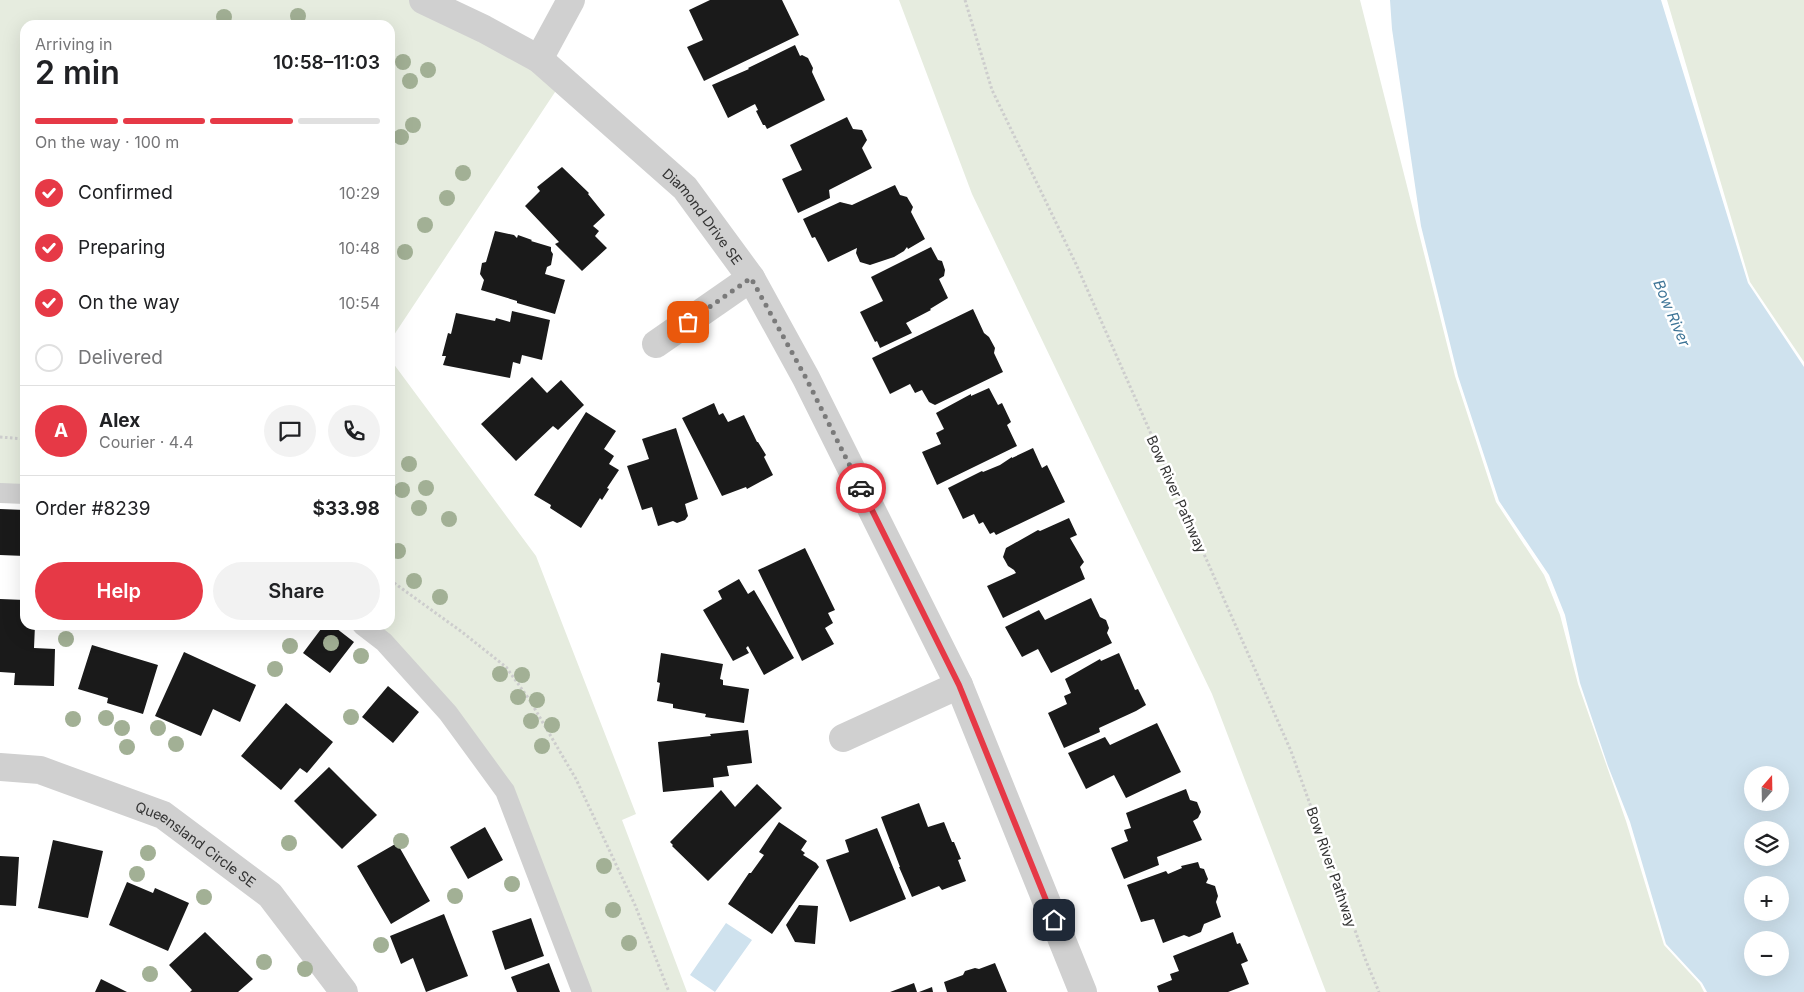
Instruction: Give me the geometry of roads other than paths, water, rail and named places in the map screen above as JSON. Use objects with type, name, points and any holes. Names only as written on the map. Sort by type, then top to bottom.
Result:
[{"type":"street","name":"Diamond Drive SE","points":[[423,0],[484,29],[539,59],[685,188],[751,278],[806,378],[959,685],[1083,992]]},
{"type":"street","points":[[539,59],[571,0]]},
{"type":"street","points":[[656,344],[751,278]]},
{"type":"street","points":[[843,738],[959,685]]},
{"type":"street","name":"Queensland Circle SE","points":[[0,768],[40,770],[163,815],[270,895],[344,992]]},
{"type":"lane","points":[[0,493],[20,494]]},
{"type":"lane","points":[[368,630],[384,642],[448,713],[504,791],[582,992]]},
{"type":"water","name":"Bow River","points":[[1390,0],[1661,0],[1748,283],[1804,367],[1804,992],[1707,992],[1702,983],[1666,944],[1630,822],[1608,766],[1580,683],[1565,615],[1549,575],[1499,501],[1458,376],[1421,226],[1392,29]]},
{"type":"water","points":[[726,923],[752,940],[715,992],[690,975]]}]
